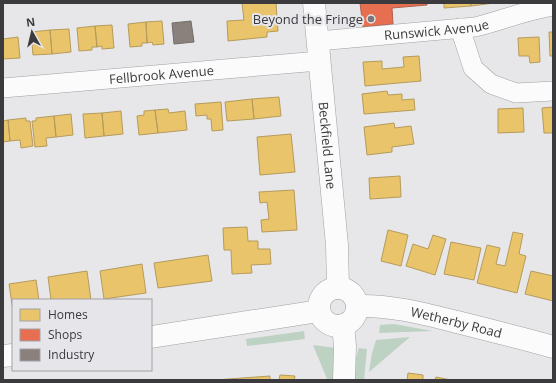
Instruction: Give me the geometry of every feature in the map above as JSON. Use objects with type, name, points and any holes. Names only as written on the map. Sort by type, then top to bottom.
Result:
[{"type":"main road","name":"Beckfield Lane","points":[[314,3],[337,245],[338,288]]},
{"type":"main road","points":[[338,288],[349,291],[354,295],[358,306],[355,316],[348,324],[337,326],[326,321],[319,311],[319,304],[321,298],[326,292],[338,288]]},
{"type":"main road","name":"Wetherby Road","points":[[358,306],[400,309],[553,347]]},
{"type":"main road","points":[[152,337],[319,311]]},
{"type":"main road","points":[[343,325],[345,346],[344,380]]},
{"type":"street","name":"Runswick Avenue","points":[[318,51],[490,24],[540,8],[553,6]]},
{"type":"street","points":[[460,28],[473,68],[491,84],[516,93],[553,91]]},
{"type":"street","name":"Fellbrook Avenue","points":[[3,88],[318,51]]},
{"type":"green space","points":[[394,324],[433,331],[379,333],[380,325]]},
{"type":"green space","points":[[304,331],[305,339],[247,346],[246,339]]},
{"type":"green space","points":[[410,337],[369,372],[376,340]]},
{"type":"green space","points":[[313,345],[336,348],[335,379],[327,379]]},
{"type":"green space","points":[[359,348],[367,349],[364,380],[354,380],[355,361]]},
{"type":"building: Homes","points":[[242,3],[276,3],[278,31],[267,32],[267,37],[228,41],[227,21],[244,20]]},
{"type":"building: Homes","points":[[444,3],[471,3],[471,6],[444,8]]},
{"type":"building: Homes","points":[[471,3],[494,3],[471,6]]},
{"type":"building: Homes","points":[[162,21],[164,44],[153,45],[152,42],[147,43],[146,22]]},
{"type":"building: Homes","points":[[146,22],[147,43],[142,43],[142,46],[130,47],[128,24]]},
{"type":"building: Homes","points":[[112,25],[114,48],[102,49],[102,46],[97,47],[95,26]]},
{"type":"building: Homes","points":[[95,26],[97,47],[92,47],[92,50],[79,51],[77,28]]},
{"type":"building: Homes","points":[[69,29],[71,52],[52,54],[50,30]]},
{"type":"building: Homes","points":[[50,30],[52,54],[33,55],[31,32]]},
{"type":"building: Homes","points":[[549,32],[553,32],[553,56],[550,56]]},
{"type":"building: Homes","points":[[18,37],[20,58],[3,59],[3,39]]},
{"type":"building: Homes","points":[[539,37],[540,62],[530,63],[529,56],[519,56],[518,38]]},
{"type":"building: Homes","points":[[419,56],[421,81],[365,86],[363,62],[382,61],[382,69],[404,67],[403,57]]},
{"type":"building: Homes","points":[[387,91],[388,95],[402,94],[402,100],[414,99],[415,110],[364,114],[362,94]]},
{"type":"building: Homes","points":[[279,97],[281,116],[254,119],[252,99]]},
{"type":"building: Homes","points":[[252,99],[254,119],[227,121],[225,102]]},
{"type":"building: Homes","points":[[221,102],[223,130],[212,131],[211,119],[207,119],[207,115],[196,116],[195,104]]},
{"type":"building: Homes","points":[[553,107],[553,133],[544,133],[542,108]]},
{"type":"building: Homes","points":[[523,108],[524,132],[498,133],[498,109]]},
{"type":"building: Homes","points":[[168,109],[169,113],[185,111],[187,130],[158,133],[155,110]]},
{"type":"building: Homes","points":[[155,110],[158,133],[139,135],[137,116],[144,115],[144,111]]},
{"type":"building: Homes","points":[[121,111],[123,134],[104,136],[102,113]]},
{"type":"building: Homes","points":[[102,113],[104,136],[85,138],[83,114]]},
{"type":"building: Homes","points":[[71,114],[73,135],[56,137],[54,116]]},
{"type":"building: Homes","points":[[54,116],[56,137],[46,138],[47,146],[35,147],[32,121],[36,121],[36,118]]},
{"type":"building: Homes","points":[[26,118],[26,121],[30,121],[33,146],[21,148],[20,140],[10,141],[8,120]]},
{"type":"building: Homes","points":[[8,120],[10,141],[3,142],[3,121]]},
{"type":"building: Homes","points":[[394,123],[395,128],[411,126],[414,144],[392,147],[392,152],[367,155],[364,127]]},
{"type":"building: Homes","points":[[291,134],[295,172],[260,175],[257,137]]},
{"type":"building: Homes","points":[[400,176],[401,197],[370,199],[369,178]]},
{"type":"building: Homes","points":[[294,190],[297,230],[262,232],[261,220],[269,219],[267,202],[260,203],[259,192]]},
{"type":"building: Homes","points":[[247,227],[248,241],[258,241],[258,249],[270,249],[271,264],[251,265],[252,273],[232,274],[231,250],[224,250],[223,228]]},
{"type":"building: Homes","points":[[388,230],[408,235],[401,266],[381,261]]},
{"type":"building: Homes","points":[[513,232],[523,234],[519,254],[526,256],[517,293],[477,283],[487,245],[500,248],[496,264],[505,266]]},
{"type":"building: Homes","points":[[433,235],[446,239],[435,275],[406,266],[413,244],[428,249]]},
{"type":"building: Homes","points":[[451,242],[481,248],[474,280],[444,274]]},
{"type":"building: Homes","points":[[208,255],[212,281],[158,288],[154,263]]},
{"type":"building: Homes","points":[[142,264],[146,293],[104,299],[100,271]]},
{"type":"building: Homes","points":[[87,271],[91,299],[51,299],[48,277]]},
{"type":"building: Homes","points":[[531,271],[553,276],[553,301],[525,294]]},
{"type":"building: Homes","points":[[36,280],[39,299],[12,299],[12,304],[9,284]]},
{"type":"building: Homes","points":[[408,373],[423,375],[423,380],[407,380]]},
{"type":"building: Homes","points":[[280,375],[295,376],[294,380],[279,380]]},
{"type":"building: Homes","points":[[270,376],[270,380],[215,380]]},
{"type":"building: Homes","points":[[436,377],[451,380],[435,380]]},
{"type":"building: Shops","points":[[360,3],[427,3],[427,5],[392,8],[393,24],[363,27]]},
{"type":"building: Industry","points":[[191,21],[194,42],[174,44],[172,23]]},
{"type":"place","name":"Beyond the Fringe","points":[[371,19]]}]
